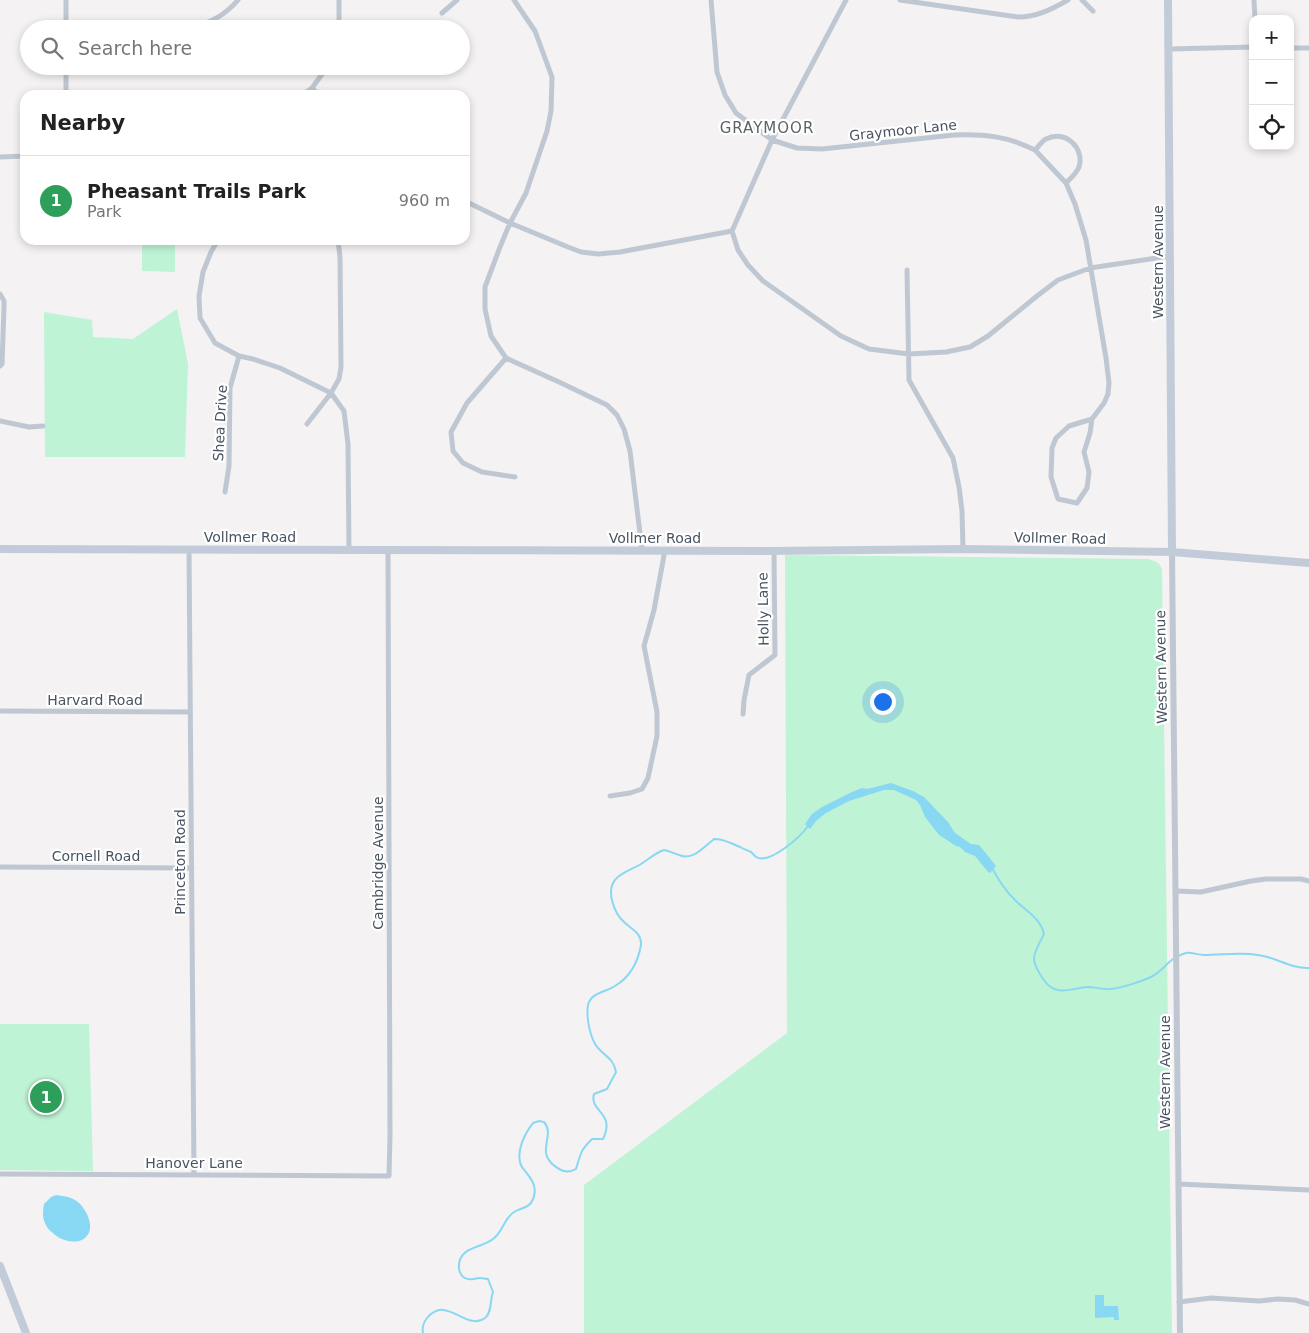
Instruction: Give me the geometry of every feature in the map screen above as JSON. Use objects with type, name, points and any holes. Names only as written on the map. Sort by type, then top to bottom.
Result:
[{"type":"main road","name":"Western Avenue","points":[[1168,0],[1172,552]]},
{"type":"main road","name":"Vollmer Road","points":[[0,549],[774,551],[964,549],[1172,552],[1309,563]]},
{"type":"main road","points":[[0,1266],[2,1277],[26,1333]]},
{"type":"street","points":[[66,0],[66,20]]},
{"type":"street","points":[[213,20],[231,8],[238,0]]},
{"type":"street","points":[[339,0],[339,20]]},
{"type":"street","points":[[442,12],[457,0]]},
{"type":"street","points":[[514,0],[535,30],[552,77],[551,111],[548,132],[526,193],[510,223],[485,287],[485,309],[491,336],[506,358],[607,405],[617,416],[624,429],[630,451],[642,550]]},
{"type":"street","name":"Graymoor Lane","points":[[711,0],[717,72],[725,95],[736,113],[772,140],[797,148],[822,149],[954,135],[993,136],[1018,142],[1035,150],[1066,183],[1081,221],[1086,240],[1109,384],[1108,394],[1104,403],[1092,419],[1090,434],[1084,452],[1089,472],[1087,488],[1077,503],[1058,499],[1051,476],[1052,448],[1056,438],[1068,426],[1092,419]]},
{"type":"street","points":[[846,0],[772,140],[732,231],[738,250],[748,265],[763,281],[841,336],[869,348],[908,354],[946,352],[970,347],[988,336],[1058,280],[1090,268],[1170,256]]},
{"type":"street","points":[[900,0],[1018,18],[1044,13],[1068,0]]},
{"type":"street","points":[[1082,0],[1093,11]]},
{"type":"street","points":[[1254,0],[1254,15]]},
{"type":"street","points":[[1169,48],[1249,48]]},
{"type":"street","points":[[1294,48],[1309,48]]},
{"type":"street","points":[[66,75],[66,90]]},
{"type":"street","points":[[309,90],[321,75]]},
{"type":"street","points":[[1035,150],[1046,139],[1057,137],[1069,139],[1077,147],[1080,160],[1078,168],[1074,176],[1066,183]]},
{"type":"street","points":[[0,156],[20,156]]},
{"type":"street","points":[[470,202],[510,223],[568,247],[581,252],[598,254],[620,252],[732,231]]},
{"type":"street","points":[[215,245],[203,272],[199,296],[200,318],[215,343],[239,356],[280,368],[331,392],[344,411],[348,444],[349,550]]},
{"type":"street","points":[[307,424],[339,379],[341,367],[339,245]]},
{"type":"street","points":[[907,270],[909,380],[953,458],[962,511],[964,549]]},
{"type":"street","points":[[0,294],[4,301],[4,307],[2,364],[0,366]]},
{"type":"street","name":"Shea Drive","points":[[225,492],[229,466],[230,388],[239,356]]},
{"type":"street","points":[[506,358],[467,403],[451,432],[453,451],[463,464],[482,472],[515,477]]},
{"type":"street","points":[[0,421],[29,427],[43,426]]},
{"type":"street","name":"Princeton Road","points":[[189,549],[194,1175]]},
{"type":"street","name":"Cambridge Avenue","points":[[388,550],[389,1176]]},
{"type":"street","points":[[610,796],[642,789],[648,778],[657,736],[657,712],[644,646],[654,610],[664,550]]},
{"type":"street","name":"Holly Lane","points":[[743,714],[749,675],[775,654],[774,551]]},
{"type":"street","name":"Western Avenue","points":[[1172,552],[1180,1333]]},
{"type":"street","name":"Harvard Road","points":[[0,711],[190,712]]},
{"type":"street","name":"Cornell Road","points":[[0,867],[192,868]]},
{"type":"street","points":[[1176,891],[1201,892],[1266,879],[1301,879],[1309,881]]},
{"type":"street","name":"Hanover Lane","points":[[0,1174],[389,1176]]},
{"type":"street","points":[[1178,1184],[1309,1190]]},
{"type":"street","points":[[1179,1302],[1211,1298],[1259,1301],[1278,1299],[1295,1300],[1309,1304]]},
{"type":"green space","points":[[142,245],[175,245],[175,272],[142,271]]},
{"type":"green space","points":[[177,309],[188,364],[185,457],[45,457],[44,312],[92,320],[93,337],[133,339]]},
{"type":"green space","points":[[785,555],[1148,559],[1156,562],[1162,569],[1172,1333],[584,1333],[584,1185],[787,1033]]},
{"type":"green space","points":[[0,1024],[89,1024],[93,1171],[0,1170]]},
{"type":"water","points":[[891,783],[924,797],[948,822],[955,833],[971,844],[979,845],[996,866],[990,873],[988,872],[975,856],[965,852],[939,835],[925,817],[916,800],[894,790],[884,790],[849,801],[826,813],[810,829],[805,824],[812,814],[822,807],[852,792],[862,788],[867,789]]},
{"type":"water","points":[[56,1195],[75,1200],[87,1214],[90,1230],[83,1240],[70,1241],[62,1239],[47,1227],[43,1216],[44,1204]]},
{"type":"water","points":[[1095,1295],[1104,1295],[1104,1306],[1118,1306],[1119,1320],[1114,1320],[1114,1317],[1095,1318]]},
{"type":"waterway","points":[[423,1333],[423,1327],[427,1318],[434,1312],[449,1311],[471,1321],[485,1318],[489,1313],[493,1292],[488,1279],[469,1279],[464,1277],[459,1270],[459,1262],[466,1252],[488,1242],[496,1236],[511,1215],[531,1203],[535,1192],[534,1185],[521,1166],[519,1157],[522,1141],[533,1123],[544,1122],[548,1134],[546,1146],[548,1158],[552,1164],[565,1172],[576,1169],[581,1152],[592,1139],[603,1139],[606,1123],[605,1118],[595,1105],[593,1100],[594,1094],[607,1089],[616,1072],[611,1061],[595,1044],[588,1022],[588,1005],[592,997],[612,988],[629,974],[638,957],[641,945],[638,934],[620,918],[614,908],[611,890],[615,880],[661,851],[664,850],[684,856],[694,855],[714,839],[730,843],[751,852],[756,857],[769,857],[785,848],[808,826]]},
{"type":"waterway","points":[[992,868],[1007,891],[1035,918],[1042,928],[1044,934],[1035,952],[1034,961],[1043,979],[1048,985],[1058,990],[1088,987],[1108,989],[1126,986],[1151,977],[1175,958],[1188,953],[1204,955],[1251,954],[1265,956],[1296,967],[1309,968]]},
{"type":"place","name":"Pheasant Trails Park","points":[[46,1097]]},
{"type":"district","name":"GRAYMOOR","points":[[767,128]]}]
